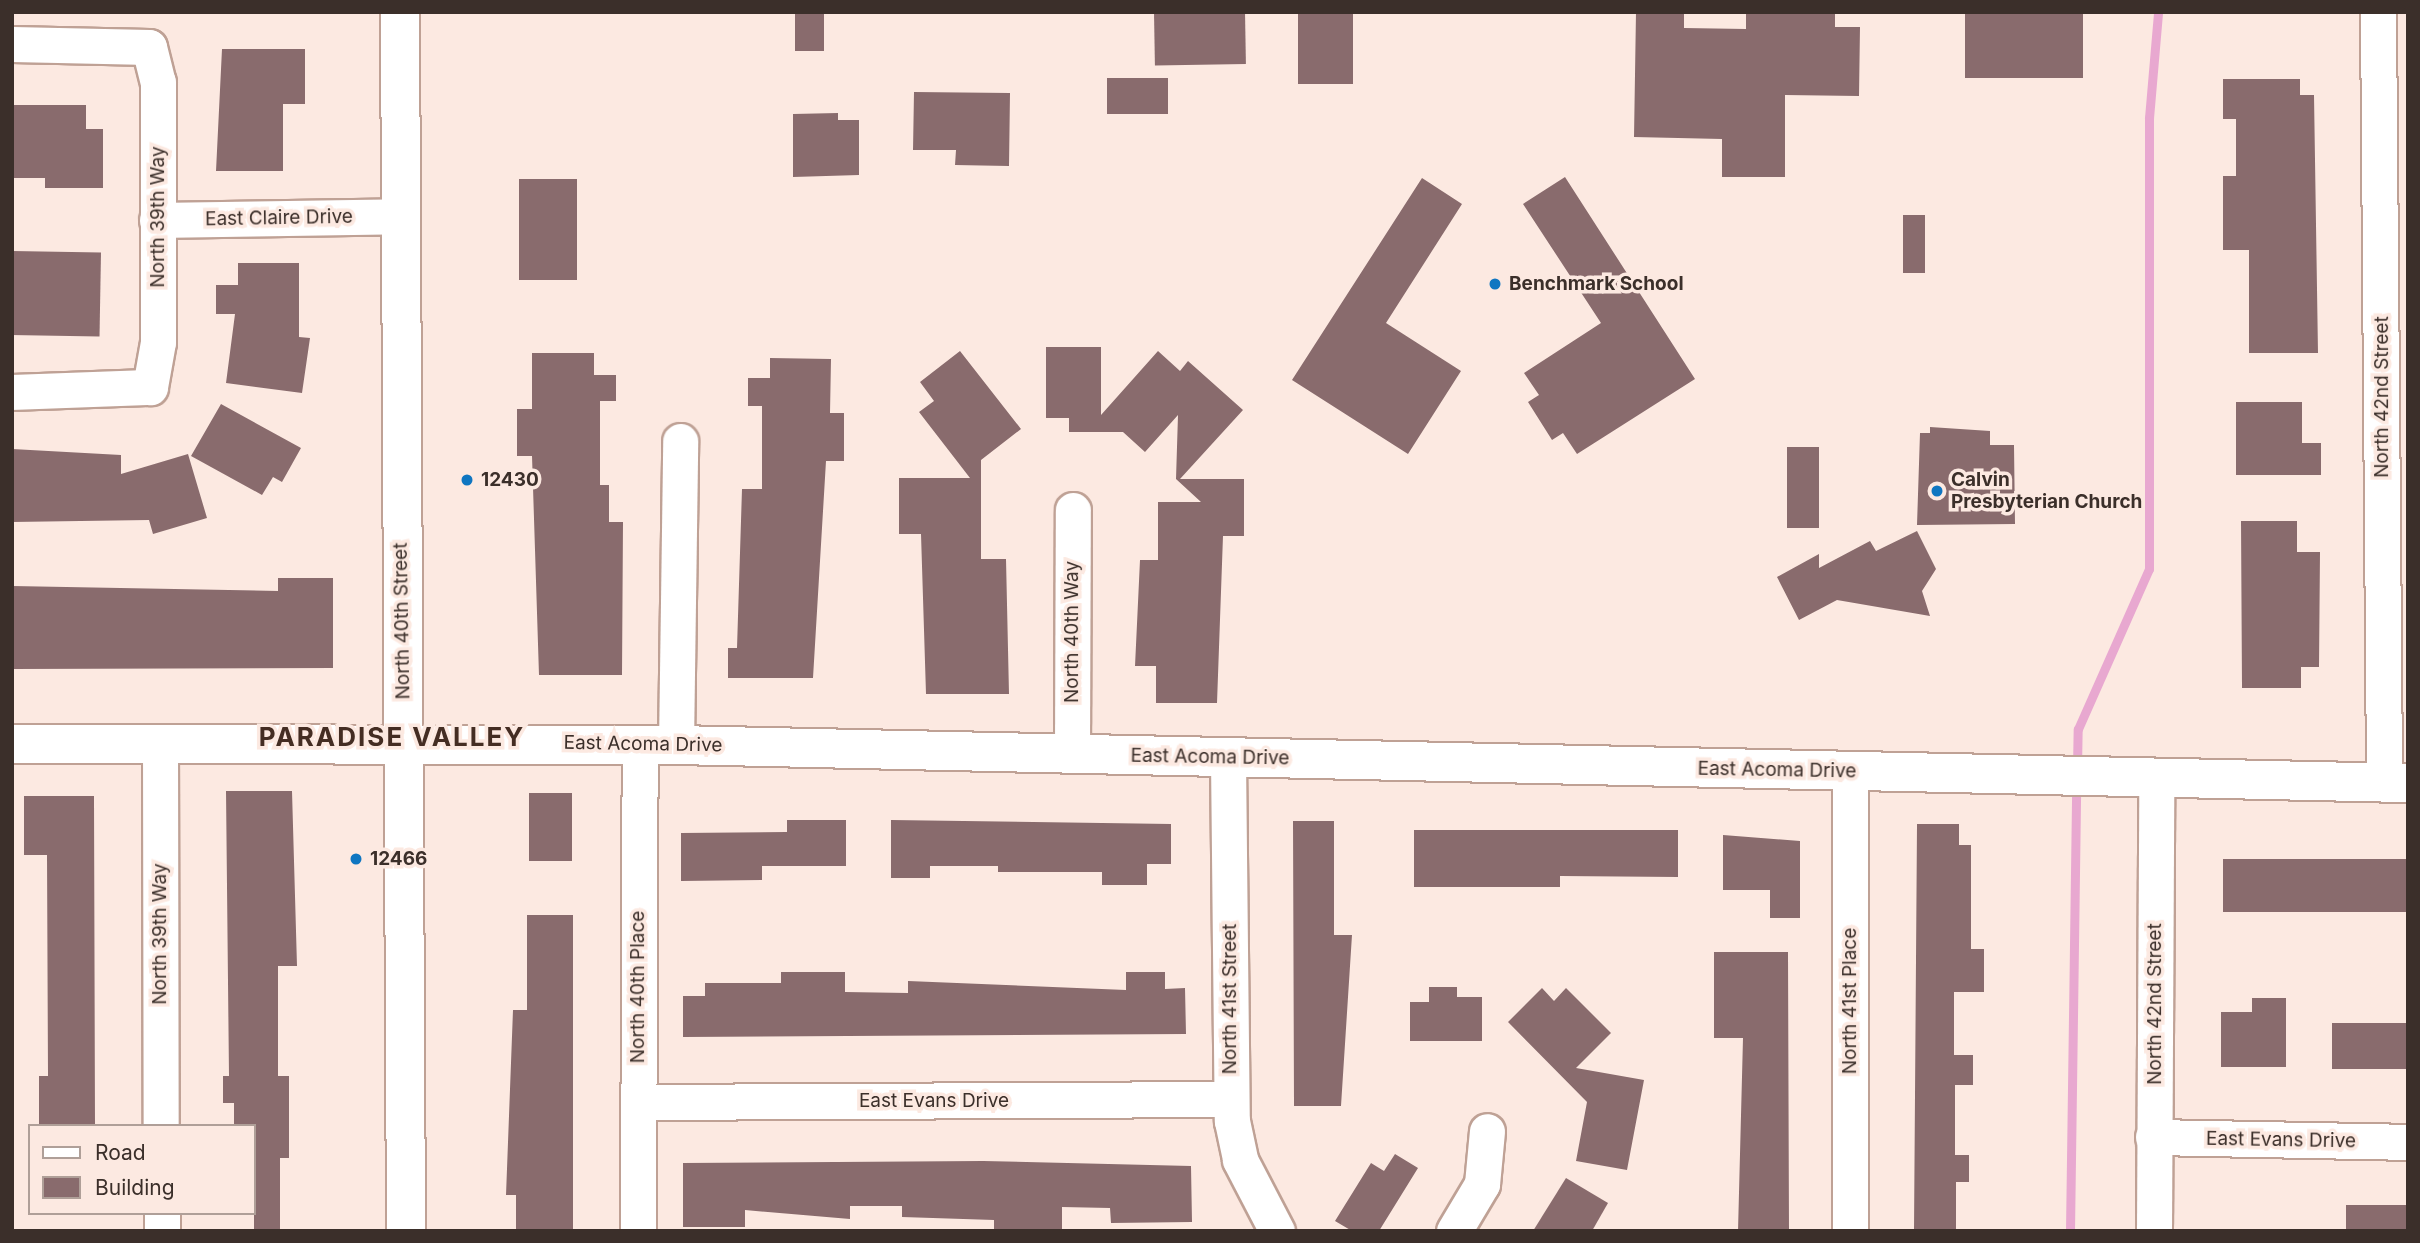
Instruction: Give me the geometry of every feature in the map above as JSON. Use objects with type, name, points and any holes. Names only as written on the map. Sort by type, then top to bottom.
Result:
[{"type":"street","name":"North 40th Street","points":[[400,12],[406,1231]]},
{"type":"street","name":"North 42nd Street","points":[[2378,12],[2395,341],[2396,783]]},
{"type":"street","name":"North 39th Way","points":[[12,44],[149,47],[158,82],[158,342],[150,387],[12,392]]},
{"type":"street","name":"East Claire Drive","points":[[157,220],[401,216]]},
{"type":"street","name":"North 40th Place","points":[[638,1231],[638,1102],[658,744],[680,441]]},
{"type":"street","name":"North 40th Way","points":[[1072,754],[1073,510]]},
{"type":"street","name":"East Acoma Drive","points":[[12,744],[404,741],[658,744],[2396,783]]},
{"type":"street","name":"North 39th Way","points":[[160,742],[161,1124]]},
{"type":"street","name":"North 41st Street","points":[[1228,758],[1231,1098],[1240,1160],[1277,1231]]},
{"type":"street","name":"North 41st Place","points":[[1850,772],[1850,1231]]},
{"type":"street","name":"North 42nd Street","points":[[2141,777],[2154,1137],[2154,1231]]},
{"type":"street","name":"East Evans Drive","points":[[638,1102],[1231,1098]]},
{"type":"street","points":[[1454,1231],[1482,1185],[1487,1131]]},
{"type":"street","name":"East Evans Drive","points":[[2154,1137],[2408,1142]]},
{"type":"building","points":[[795,12],[824,12],[824,51],[795,51]]},
{"type":"building","points":[[1245,12],[1246,64],[1155,66],[1154,14]]},
{"type":"building","points":[[1298,12],[1353,12],[1353,84],[1298,84]]},
{"type":"building","points":[[1636,12],[1684,12],[1684,28],[1746,29],[1746,13],[1835,14],[1835,27],[1860,27],[1859,96],[1785,95],[1785,177],[1722,177],[1722,139],[1634,137]]},
{"type":"building","points":[[1965,12],[2083,12],[2083,78],[1965,78]]},
{"type":"building","points":[[222,49],[305,49],[305,104],[283,104],[283,171],[216,171]]},
{"type":"building","points":[[1107,78],[1168,78],[1168,114],[1107,114]]},
{"type":"building","points":[[2223,79],[2300,79],[2300,95],[2314,95],[2318,353],[2249,353],[2249,250],[2223,250],[2223,176],[2236,176],[2236,119],[2223,119]]},
{"type":"building","points":[[914,92],[1010,93],[1009,166],[955,165],[956,150],[913,150]]},
{"type":"building","points":[[12,105],[86,105],[86,129],[103,129],[103,188],[45,188],[45,178],[12,178]]},
{"type":"building","points":[[838,113],[838,120],[859,120],[859,175],[793,177],[793,114]]},
{"type":"building","points":[[1565,177],[1695,379],[1577,454],[1563,433],[1552,440],[1528,402],[1539,395],[1524,373],[1601,323],[1523,204]]},
{"type":"building","points":[[1422,178],[1462,204],[1386,323],[1461,371],[1408,454],[1292,380]]},
{"type":"building","points":[[519,179],[577,179],[577,280],[519,280]]},
{"type":"building","points":[[1903,215],[1925,215],[1925,273],[1903,273]]},
{"type":"building","points":[[12,251],[101,253],[100,337],[12,335]]},
{"type":"building","points":[[238,263],[299,263],[299,337],[310,338],[302,393],[226,383],[235,314],[216,314],[216,285],[238,285]]},
{"type":"building","points":[[1046,347],[1101,347],[1101,415],[1158,351],[1180,371],[1188,361],[1243,410],[1180,479],[1244,479],[1244,536],[1223,536],[1217,703],[1156,703],[1156,666],[1135,666],[1140,560],[1158,560],[1158,502],[1201,502],[1176,479],[1178,415],[1145,452],[1123,432],[1069,432],[1069,418],[1046,418]]},
{"type":"building","points":[[960,351],[1021,429],[981,460],[981,559],[1006,559],[1009,694],[926,694],[921,534],[899,534],[899,478],[970,478],[919,412],[934,401],[920,382]]},
{"type":"building","points":[[532,353],[594,353],[594,375],[616,375],[616,401],[600,401],[600,485],[609,485],[609,522],[623,522],[622,675],[539,675],[532,456],[517,456],[517,409],[532,409]]},
{"type":"building","points":[[770,358],[831,359],[830,413],[844,413],[844,461],[826,461],[813,678],[728,678],[728,648],[737,648],[742,489],[762,489],[762,406],[748,406],[748,378],[770,378]]},
{"type":"building","points":[[2236,402],[2302,402],[2302,443],[2321,443],[2321,475],[2236,475]]},
{"type":"building","points":[[221,404],[301,448],[282,482],[273,477],[262,495],[191,456]]},
{"type":"building","points":[[1930,427],[1990,431],[1990,445],[2014,445],[2015,524],[1917,525],[1920,433],[1930,433]]},
{"type":"building","points":[[1787,447],[1819,447],[1819,528],[1787,528]]},
{"type":"building","points":[[12,449],[121,455],[121,474],[188,454],[207,518],[153,534],[149,520],[12,522]]},
{"type":"building","points":[[2241,521],[2297,521],[2297,552],[2320,552],[2319,667],[2301,667],[2301,688],[2242,688]]},
{"type":"building","points":[[1917,531],[1936,569],[1922,591],[1930,616],[1837,600],[1799,620],[1777,577],[1819,554],[1819,568],[1870,541],[1876,551]]},
{"type":"building","points":[[278,578],[333,578],[333,668],[12,669],[12,586],[278,591]]},
{"type":"building","points":[[226,791],[292,791],[297,966],[278,966],[278,1076],[289,1076],[289,1158],[280,1158],[280,1231],[254,1231],[256,1124],[234,1124],[234,1103],[223,1103],[223,1076],[229,1076]]},
{"type":"building","points":[[529,793],[572,793],[572,861],[529,861]]},
{"type":"building","points":[[24,796],[94,796],[95,1124],[39,1124],[39,1076],[48,1076],[47,855],[24,855]]},
{"type":"building","points":[[787,820],[846,820],[846,866],[762,866],[762,880],[681,881],[681,833],[787,832]]},
{"type":"building","points":[[891,820],[1171,824],[1171,864],[1147,864],[1147,885],[1102,885],[1102,872],[998,872],[998,866],[930,866],[930,878],[891,878]]},
{"type":"building","points":[[1293,821],[1334,821],[1334,935],[1352,935],[1341,1106],[1294,1106]]},
{"type":"building","points":[[1917,824],[1959,824],[1959,845],[1971,845],[1971,949],[1984,949],[1984,992],[1954,992],[1954,1055],[1973,1055],[1973,1085],[1955,1085],[1955,1155],[1969,1155],[1969,1182],[1956,1182],[1956,1231],[1914,1231]]},
{"type":"building","points":[[1414,830],[1678,830],[1678,877],[1560,876],[1560,887],[1414,887]]},
{"type":"building","points":[[1723,835],[1800,841],[1800,918],[1770,918],[1770,890],[1723,890]]},
{"type":"building","points":[[2223,859],[2408,859],[2408,912],[2223,912]]},
{"type":"building","points":[[527,915],[573,915],[573,1231],[516,1231],[516,1195],[506,1195],[513,1010],[527,1010]]},
{"type":"building","points":[[1714,952],[1788,952],[1789,1231],[1738,1231],[1743,1038],[1714,1038]]},
{"type":"building","points":[[781,972],[845,972],[845,992],[908,993],[908,981],[1126,990],[1126,972],[1165,972],[1165,989],[1185,988],[1186,1034],[683,1037],[683,996],[705,996],[705,983],[781,983]]},
{"type":"building","points":[[1429,987],[1457,987],[1457,997],[1482,997],[1482,1041],[1410,1041],[1410,1002],[1429,1002]]},
{"type":"building","points":[[1542,988],[1554,1001],[1566,988],[1611,1033],[1576,1068],[1644,1080],[1627,1170],[1576,1161],[1587,1102],[1508,1022]]},
{"type":"building","points":[[2252,998],[2286,998],[2286,1067],[2221,1067],[2221,1012],[2252,1012]]},
{"type":"building","points":[[2332,1023],[2408,1023],[2408,1069],[2332,1069]]},
{"type":"building","points":[[1395,1154],[1418,1168],[1379,1231],[1352,1231],[1335,1221],[1371,1163],[1384,1171]]},
{"type":"building","points":[[983,1161],[1191,1166],[1192,1222],[1111,1223],[1110,1208],[1062,1207],[1062,1231],[994,1231],[994,1220],[902,1217],[902,1206],[850,1206],[850,1219],[745,1210],[745,1227],[683,1227],[683,1163]]},
{"type":"building","points":[[1566,1178],[1608,1203],[1592,1231],[1533,1231]]},
{"type":"building","points":[[2346,1205],[2408,1205],[2408,1231],[2346,1231]]},
{"type":"waterway","points":[[2077,768],[2078,729],[2149,569],[2149,118],[2158,12]]},
{"type":"waterway","points":[[2070,1231],[2076,786]]},
{"type":"place","name":"Benchmark School","points":[[1495,284]]},
{"type":"place","name":"12430","points":[[467,480]]},
{"type":"place","name":"Calvin Presbyterian Church","points":[[1937,491]]},
{"type":"place","name":"12466","points":[[356,859]]},
{"type":"district","name":"PARADISE VALLEY","points":[[392,737]]}]
